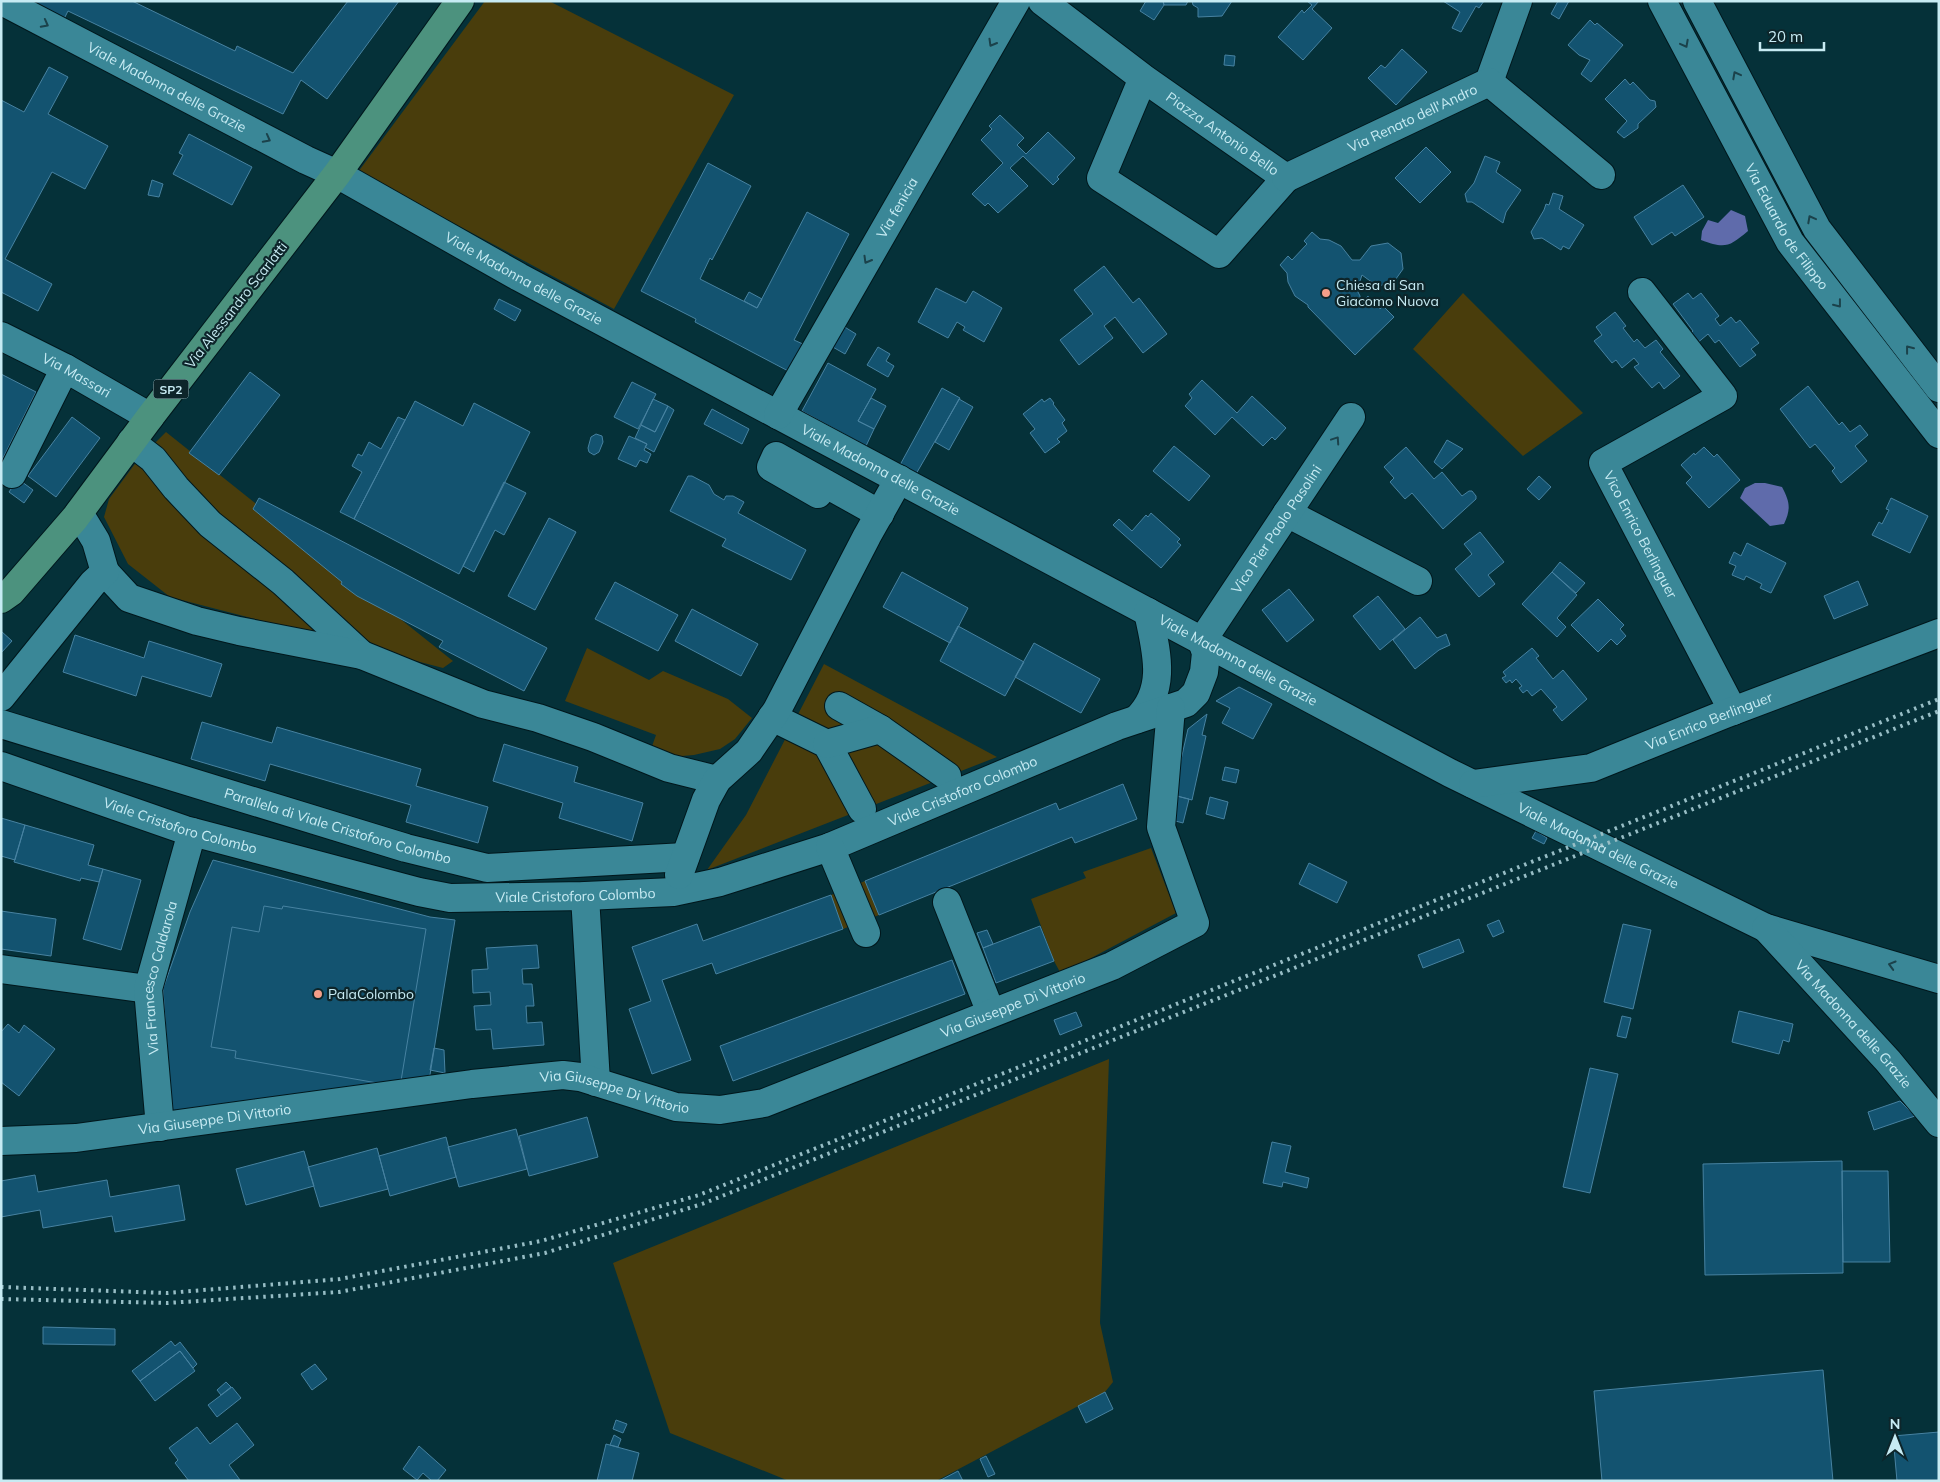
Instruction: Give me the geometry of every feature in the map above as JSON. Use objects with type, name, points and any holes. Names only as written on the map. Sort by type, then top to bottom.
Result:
[{"type":"main road","name":"Via Alessandro Scarlatti","points":[[1,599],[11,592],[78,513],[337,174],[460,1]]},
{"type":"street","name":"Via fenicia","points":[[778,415],[1016,1]]},
{"type":"street","points":[[1042,1],[1143,78]]},
{"type":"street","points":[[1490,82],[1518,1]]},
{"type":"street","name":"Via Eduardo de Filippo","points":[[1662,1],[1790,242],[1939,434]]},
{"type":"street","name":"Via Eduardo de Filippo","points":[[1697,1],[1817,229],[1939,388]]},
{"type":"street","name":"Viale Madonna delle Grazie","points":[[4,2],[306,160],[337,174],[518,277],[1473,784],[1766,928]]},
{"type":"street","name":"Piazza Antonio Bello","points":[[1143,78],[1286,178],[1219,254],[1102,178],[1143,78]]},
{"type":"street","name":"Via Renato dell'Andro","points":[[1286,178],[1490,82],[1601,175]]},
{"type":"street","name":"Vico Enrico Berlinguer","points":[[1642,292],[1723,396],[1603,463],[1733,711]]},
{"type":"street","name":"Via Massari","points":[[1,336],[65,368],[150,417]]},
{"type":"street","points":[[12,474],[65,368]]},
{"type":"street","name":"Vico Pier Paolo Pasolini","points":[[1199,639],[1351,417]]},
{"type":"street","points":[[131,442],[153,459],[210,524],[283,582],[362,655]]},
{"type":"street","points":[[673,892],[706,800],[717,780],[749,751],[772,717],[899,479]]},
{"type":"street","points":[[822,483],[874,525]]},
{"type":"street","points":[[78,513],[96,541],[104,572],[130,598],[197,620],[239,631],[362,655],[483,704],[538,718],[593,737],[669,768],[717,780]]},
{"type":"street","points":[[1287,513],[1418,581]]},
{"type":"street","points":[[1,697],[104,572]]},
{"type":"street","points":[[1148,612],[1158,672]]},
{"type":"street","name":"Via Enrico Berlinguer","points":[[1473,784],[1591,768],[1733,711],[1939,633]]},
{"type":"street","points":[[1137,719],[1147,709],[1155,694],[1161,660],[1170,648],[1182,641],[1199,639],[1206,653],[1204,672],[1196,693]]},
{"type":"street","name":"Viale Cristoforo Colombo","points":[[1,766],[192,832],[420,892],[450,898],[586,896],[673,892],[720,882],[830,847],[1117,726],[1186,703],[1196,693],[1223,676],[1251,667]]},
{"type":"street","points":[[839,706],[880,729],[947,776]]},
{"type":"street","name":"Via Giuseppe Di Vittorio","points":[[1,1141],[76,1138],[472,1084],[563,1075],[580,1077],[676,1107],[720,1110],[764,1103],[1112,966],[1195,923],[1161,827],[1171,708]]},
{"type":"street","points":[[772,717],[827,744],[862,809]]},
{"type":"street","name":"Parallela di Viale Cristoforo Colombo","points":[[1,724],[406,848],[487,868],[685,857]]},
{"type":"street","points":[[827,744],[880,729]]},
{"type":"street","name":"Via Francesco Caldarola","points":[[160,1127],[148,988],[192,832]]},
{"type":"street","points":[[830,847],[866,933]]},
{"type":"street","points":[[586,896],[596,1082]]},
{"type":"street","points":[[947,902],[991,1013]]},
{"type":"street","points":[[1766,928],[1939,979]]},
{"type":"street","name":"Via Madonna delle Grazie","points":[[1766,928],[1888,1061],[1939,1123]]},
{"type":"street","points":[[1,969],[148,988]]},
{"type":"shaded area","points":[[485,1],[549,1],[734,95],[614,309],[358,172]]},
{"type":"shaded area","points":[[1463,293],[1583,413],[1523,456],[1413,349]]},
{"type":"shaded area","points":[[166,432],[453,661],[443,668],[170,597],[128,564],[104,517],[109,499],[137,461]]},
{"type":"shaded area","points":[[587,648],[649,680],[663,671],[728,699],[752,718],[735,739],[720,749],[694,755],[670,757],[651,749],[656,735],[565,701]]},
{"type":"shaded area","points":[[824,664],[997,757],[707,870],[746,815]]},
{"type":"shaded area","points":[[1151,848],[1176,913],[1061,974],[1054,961],[1031,899],[1086,878],[1083,872]]},
{"type":"shaded area","points":[[865,881],[879,915],[843,929],[831,895]]},
{"type":"shaded area","points":[[1109,1059],[1100,1323],[1113,1382],[1105,1392],[936,1481],[789,1481],[670,1433],[613,1263]]},
{"type":"water","points":[[1731,210],[1745,216],[1748,231],[1726,245],[1716,245],[1701,240],[1702,231],[1708,220],[1718,223]]},
{"type":"water","points":[[1755,483],[1782,487],[1789,506],[1784,524],[1770,526],[1740,498],[1745,488]]},
{"type":"building","points":[[37,1],[132,1],[235,51],[237,46],[293,73],[348,1],[399,1],[327,99],[301,80],[283,114],[68,11],[61,25],[32,11]]},
{"type":"building","points":[[1146,1],[1163,1],[1164,5],[1154,20],[1140,11]]},
{"type":"building","points":[[1163,1],[1188,1],[1186,5],[1164,5]]},
{"type":"building","points":[[1192,1],[1232,1],[1222,16],[1198,17],[1198,8],[1193,5]]},
{"type":"building","points":[[1307,1],[1319,1],[1312,9],[1332,28],[1303,60],[1278,37],[1302,10],[1304,13],[1312,5]]},
{"type":"building","points":[[1443,1],[1484,1],[1479,8],[1476,6],[1461,32],[1452,28],[1460,12]]},
{"type":"building","points":[[1558,1],[1569,1],[1559,19],[1551,14]]},
{"type":"building","points":[[1590,20],[1595,25],[1597,23],[1623,45],[1591,82],[1581,74],[1590,60],[1579,55],[1568,45]]},
{"type":"building","points":[[1402,49],[1427,72],[1396,105],[1368,78],[1381,65],[1385,68]]},
{"type":"building","points":[[1225,55],[1235,56],[1234,66],[1224,65]]},
{"type":"building","points":[[49,67],[68,77],[48,114],[108,146],[85,189],[52,172],[5,259],[52,284],[38,311],[1,292],[1,100],[24,112]]},
{"type":"building","points":[[1625,79],[1630,85],[1633,82],[1650,100],[1655,101],[1656,107],[1638,124],[1638,128],[1624,138],[1617,132],[1627,121],[1605,99]]},
{"type":"building","points":[[1000,115],[1024,138],[1017,145],[1026,154],[1048,132],[1075,158],[1057,177],[1059,179],[1053,185],[1023,156],[1010,168],[1028,186],[998,213],[988,203],[985,206],[972,194],[1003,163],[981,140],[992,129],[989,126]]},
{"type":"building","points":[[189,134],[252,167],[232,205],[173,174],[183,155],[179,153]]},
{"type":"building","points":[[1426,147],[1451,172],[1420,203],[1395,178]]},
{"type":"building","points":[[1485,156],[1500,162],[1496,172],[1521,190],[1506,212],[1503,223],[1472,202],[1467,202],[1465,194],[1474,183]]},
{"type":"building","points":[[708,163],[751,186],[700,279],[757,308],[807,212],[849,234],[794,340],[805,345],[792,373],[695,322],[696,319],[641,291]]},
{"type":"building","points":[[152,180],[163,184],[159,197],[148,195]]},
{"type":"building","points":[[1683,185],[1704,217],[1675,236],[1672,232],[1652,245],[1634,217]]},
{"type":"building","points":[[1553,193],[1563,196],[1559,209],[1584,225],[1569,249],[1563,246],[1561,250],[1542,238],[1534,239],[1531,232],[1546,204],[1549,205]]},
{"type":"building","name":"Chiesa di San Giacomo Nuova","points":[[1312,232],[1320,239],[1329,240],[1341,246],[1352,260],[1360,260],[1371,246],[1388,243],[1401,253],[1403,269],[1393,283],[1377,286],[1362,275],[1357,290],[1360,296],[1360,304],[1368,296],[1380,309],[1383,306],[1394,317],[1355,355],[1308,305],[1295,296],[1288,282],[1287,273],[1280,265],[1288,256],[1292,260],[1307,244],[1304,241]]},
{"type":"building","points":[[1104,266],[1133,303],[1139,298],[1167,334],[1143,353],[1115,317],[1104,326],[1113,338],[1079,365],[1060,340],[1093,314],[1074,290]]},
{"type":"building","points":[[936,288],[966,303],[973,291],[1002,308],[984,342],[963,330],[965,327],[957,322],[948,338],[918,322]]},
{"type":"building","points":[[749,292],[762,299],[757,308],[744,301]]},
{"type":"building","points":[[1688,293],[1693,299],[1701,293],[1719,316],[1715,319],[1720,326],[1731,317],[1736,323],[1740,320],[1759,343],[1751,349],[1756,355],[1740,367],[1719,340],[1715,343],[1708,334],[1696,344],[1689,335],[1693,331],[1673,304]]},
{"type":"building","points":[[499,299],[521,310],[515,321],[494,309]]},
{"type":"building","points":[[1615,312],[1626,326],[1623,328],[1634,342],[1637,339],[1645,348],[1656,340],[1663,349],[1660,352],[1680,376],[1664,389],[1659,382],[1652,388],[1634,367],[1639,364],[1634,358],[1622,368],[1616,360],[1612,363],[1594,341],[1602,335],[1596,327]]},
{"type":"building","points":[[843,326],[856,334],[845,354],[831,346]]},
{"type":"building","points":[[878,347],[890,354],[886,361],[894,366],[888,377],[867,365]]},
{"type":"building","points":[[828,363],[876,389],[858,421],[874,429],[866,446],[802,411]]},
{"type":"building","points":[[250,372],[280,395],[219,475],[189,453]]},
{"type":"building","points":[[1,374],[36,392],[1,462]]},
{"type":"building","points":[[1202,380],[1237,413],[1252,396],[1286,428],[1275,440],[1272,437],[1263,446],[1232,417],[1215,435],[1185,406],[1192,398],[1189,394]]},
{"type":"building","points":[[632,382],[656,394],[638,429],[614,417]]},
{"type":"building","points":[[1808,386],[1839,425],[1842,422],[1850,432],[1860,425],[1868,435],[1855,446],[1867,461],[1841,483],[1832,471],[1835,468],[1815,444],[1810,448],[1780,409]]},
{"type":"building","points":[[942,388],[960,398],[916,474],[900,465]]},
{"type":"building","points":[[871,398],[886,406],[874,429],[858,421]]},
{"type":"building","points":[[1050,398],[1065,420],[1062,423],[1067,431],[1057,439],[1060,442],[1045,453],[1030,433],[1035,429],[1023,414],[1042,399],[1044,402]]},
{"type":"building","points":[[653,399],[668,406],[655,432],[641,425]]},
{"type":"building","points":[[959,399],[973,407],[949,450],[935,442]]},
{"type":"building","points":[[415,401],[463,426],[474,403],[530,432],[459,574],[354,519]]},
{"type":"building","points":[[668,406],[674,410],[654,452],[645,447],[647,444],[635,438],[641,425],[655,432]]},
{"type":"building","points":[[712,409],[749,429],[742,444],[704,424]]},
{"type":"building","points":[[72,417],[100,438],[56,497],[28,476]]},
{"type":"building","points":[[398,417],[405,420],[354,519],[340,512],[362,472],[352,466],[358,454],[362,456],[369,442],[381,449]]},
{"type":"building","points":[[596,434],[602,436],[603,442],[599,452],[594,455],[589,452],[588,448],[591,437]]},
{"type":"building","points":[[629,436],[647,444],[644,450],[651,454],[647,463],[640,460],[636,467],[618,459]]},
{"type":"building","points":[[1447,440],[1463,449],[1442,469],[1434,462]]},
{"type":"building","points":[[1174,446],[1210,476],[1189,501],[1153,471]]},
{"type":"building","points":[[1406,447],[1434,479],[1442,472],[1462,496],[1472,491],[1476,496],[1476,499],[1443,529],[1412,493],[1405,499],[1390,482],[1394,478],[1384,467]]},
{"type":"building","points":[[1704,447],[1714,457],[1717,454],[1740,480],[1709,508],[1686,483],[1692,477],[1681,465]]},
{"type":"building","points":[[688,476],[692,476],[709,485],[714,494],[724,500],[726,496],[733,496],[744,502],[738,513],[806,550],[791,580],[722,546],[726,539],[670,511]]},
{"type":"building","points":[[1539,476],[1551,487],[1539,500],[1527,489]]},
{"type":"building","points":[[18,479],[33,490],[24,503],[9,492]]},
{"type":"building","points":[[504,482],[526,493],[504,535],[495,530],[474,572],[463,566]]},
{"type":"building","points":[[259,498],[547,648],[524,691],[439,647],[443,641],[357,596],[253,509]]},
{"type":"building","points":[[1891,498],[1928,516],[1910,553],[1872,535],[1879,522],[1882,524],[1889,510],[1886,509]]},
{"type":"building","points":[[1151,513],[1180,539],[1177,542],[1181,545],[1161,568],[1113,525],[1119,519],[1132,531],[1146,515],[1148,517]]},
{"type":"building","points":[[549,518],[576,532],[535,610],[508,596]]},
{"type":"building","points":[[1480,532],[1504,562],[1488,575],[1495,584],[1479,597],[1455,569],[1472,554],[1464,544]]},
{"type":"building","points":[[1747,543],[1786,563],[1771,593],[1760,588],[1762,584],[1746,576],[1744,580],[1732,575],[1736,566],[1729,563],[1734,552],[1741,556]]},
{"type":"building","points":[[1560,562],[1585,583],[1576,593],[1552,572]]},
{"type":"building","points":[[902,572],[968,608],[950,643],[883,607]]},
{"type":"building","points":[[1552,572],[1577,595],[1557,618],[1566,627],[1557,637],[1522,604]]},
{"type":"building","points":[[1858,581],[1868,605],[1834,619],[1824,596]]},
{"type":"building","points":[[615,582],[678,615],[658,651],[595,619]]},
{"type":"building","points":[[1289,589],[1314,620],[1287,642],[1262,610]]},
{"type":"building","points":[[1378,596],[1405,629],[1380,650],[1353,616]]},
{"type":"building","points":[[1598,599],[1624,625],[1620,629],[1626,636],[1617,645],[1611,639],[1598,652],[1571,625]]},
{"type":"building","points":[[692,609],[758,644],[741,676],[675,641]]},
{"type":"building","points":[[1420,617],[1437,638],[1446,634],[1450,645],[1439,650],[1415,669],[1393,640]]},
{"type":"building","points":[[958,626],[1024,662],[1005,696],[940,661]]},
{"type":"building","points":[[1,631],[12,641],[1,653]]},
{"type":"building","points":[[75,635],[144,658],[149,641],[222,664],[211,697],[142,676],[136,696],[63,672]]},
{"type":"building","points":[[1034,643],[1100,679],[1081,713],[1015,677]]},
{"type":"building","points":[[1532,648],[1539,656],[1536,658],[1553,679],[1563,670],[1587,699],[1562,721],[1553,710],[1557,707],[1541,689],[1532,696],[1527,690],[1523,693],[1519,688],[1522,686],[1516,679],[1512,683],[1510,680],[1506,683],[1502,678],[1506,676],[1503,672]]},
{"type":"building","points":[[1239,687],[1272,704],[1253,739],[1222,723],[1230,708],[1216,701]]},
{"type":"building","points":[[1207,714],[1202,735],[1206,736],[1192,800],[1173,795],[1188,729]]},
{"type":"building","points":[[202,722],[272,743],[277,727],[421,769],[416,786],[488,807],[478,843],[406,822],[411,805],[270,764],[265,781],[191,759]]},
{"type":"building","points":[[504,744],[578,767],[574,782],[643,803],[632,841],[559,818],[563,803],[493,781]]},
{"type":"building","points":[[1225,767],[1239,770],[1236,783],[1222,780]]},
{"type":"building","points":[[1123,784],[1137,819],[1075,843],[1072,837],[879,915],[865,881],[1056,803],[1059,810]]},
{"type":"building","points":[[1173,795],[1189,799],[1183,823],[1168,819]]},
{"type":"building","points":[[1210,797],[1228,802],[1224,819],[1206,814]]},
{"type":"building","points":[[1,818],[25,825],[15,860],[1,856]]},
{"type":"building","points":[[25,825],[94,845],[88,865],[103,869],[99,882],[81,878],[80,881],[14,862]]},
{"type":"building","points":[[1536,831],[1547,838],[1544,844],[1532,838]]},
{"type":"building","points":[[213,860],[430,917],[455,920],[429,1081],[172,1118],[163,989],[190,912]]},
{"type":"building","points":[[1309,863],[1347,882],[1337,903],[1299,884]]},
{"type":"building","points":[[103,869],[141,880],[121,950],[83,939]]},
{"type":"building","points":[[831,895],[843,929],[716,974],[712,963],[662,980],[691,1060],[652,1074],[629,1009],[651,1001],[632,947],[697,924],[703,941]]},
{"type":"building","name":"PalaColombo","points":[[264,906],[282,909],[283,906],[426,929],[400,1087],[235,1058],[236,1051],[211,1047],[232,927],[259,932]]},
{"type":"building","points":[[1,911],[56,919],[51,956],[1,949]]},
{"type":"building","points":[[1499,920],[1504,932],[1493,937],[1487,925]]},
{"type":"building","points":[[1623,924],[1651,930],[1633,1009],[1604,1002]]},
{"type":"building","points":[[1040,926],[1054,961],[996,983],[983,948]]},
{"type":"building","points":[[987,930],[993,944],[983,948],[977,933]]},
{"type":"building","points":[[1459,939],[1464,952],[1423,968],[1418,955]]},
{"type":"building","points":[[537,945],[539,968],[522,969],[523,984],[532,984],[534,1006],[526,1006],[527,1023],[542,1022],[544,1045],[493,1049],[491,1029],[476,1030],[474,1006],[491,1005],[490,992],[473,993],[472,970],[488,969],[486,948]]},
{"type":"building","points":[[952,960],[965,994],[733,1081],[720,1046]]},
{"type":"building","points":[[1739,1011],[1793,1024],[1789,1042],[1783,1040],[1779,1054],[1732,1042]]},
{"type":"building","points":[[1076,1012],[1082,1026],[1060,1035],[1054,1020]]},
{"type":"building","points":[[1622,1016],[1631,1018],[1626,1038],[1617,1036]]},
{"type":"building","points":[[8,1024],[19,1033],[24,1025],[55,1049],[19,1096],[1,1082],[1,1032]]},
{"type":"building","points":[[434,1048],[444,1050],[445,1073],[430,1070]]},
{"type":"building","points":[[1590,1068],[1618,1074],[1590,1193],[1563,1187]]},
{"type":"building","points":[[1900,1101],[1915,1116],[1874,1130],[1868,1112]]},
{"type":"building","points":[[587,1117],[598,1157],[529,1176],[519,1136]]},
{"type":"building","points":[[516,1129],[527,1169],[459,1187],[448,1147]]},
{"type":"building","points":[[446,1137],[456,1177],[390,1196],[379,1156]]},
{"type":"building","points":[[1272,1142],[1291,1146],[1285,1172],[1309,1178],[1307,1188],[1283,1182],[1282,1187],[1263,1183]]},
{"type":"building","points":[[377,1148],[388,1189],[320,1207],[308,1167]]},
{"type":"building","points":[[304,1151],[314,1186],[246,1205],[236,1169]]},
{"type":"building","points":[[1842,1161],[1843,1273],[1705,1275],[1703,1164]]},
{"type":"building","points":[[1842,1171],[1888,1171],[1890,1262],[1843,1262]]},
{"type":"building","points":[[35,1175],[38,1192],[107,1180],[110,1197],[179,1185],[185,1220],[115,1232],[112,1216],[43,1228],[40,1210],[1,1217],[1,1181]]},
{"type":"building","points":[[43,1327],[115,1329],[115,1345],[43,1344]]},
{"type":"building","points":[[171,1341],[175,1346],[180,1342],[197,1364],[193,1368],[180,1351],[140,1381],[132,1371]]},
{"type":"building","points":[[180,1351],[195,1371],[155,1401],[140,1381]]},
{"type":"building","points":[[315,1364],[327,1379],[312,1390],[301,1374]]},
{"type":"building","points":[[1823,1370],[1833,1481],[1602,1481],[1594,1391]]},
{"type":"building","points":[[226,1382],[231,1387],[221,1395],[217,1390]]},
{"type":"building","points":[[232,1387],[241,1398],[217,1417],[208,1405]]},
{"type":"building","points":[[1105,1392],[1113,1409],[1086,1423],[1078,1406]]},
{"type":"building","points":[[616,1420],[627,1424],[623,1433],[613,1429]]},
{"type":"building","points":[[237,1423],[254,1445],[229,1465],[240,1480],[189,1481],[175,1463],[178,1460],[169,1448],[197,1427],[210,1444]]},
{"type":"building","points":[[1939,1432],[1939,1481],[1897,1481],[1893,1436]]},
{"type":"building","points":[[614,1435],[621,1439],[618,1447],[610,1445]]},
{"type":"building","points":[[606,1444],[639,1453],[632,1481],[597,1481]]},
{"type":"building","points":[[419,1446],[446,1470],[437,1481],[432,1481],[423,1473],[417,1480],[403,1469]]},
{"type":"building","points":[[986,1456],[995,1474],[988,1477],[980,1459]]},
{"type":"building","points":[[958,1471],[963,1481],[939,1481]]},
{"type":"railway","points":[[1,1287],[167,1293],[340,1279],[541,1241],[699,1195],[1939,699]]},
{"type":"railway","points":[[1,1299],[167,1303],[339,1292],[545,1253],[702,1204],[1939,711]]},
{"type":"place","name":"Chiesa di San Giacomo Nuova","points":[[1326,293]]},
{"type":"place","name":"PalaColombo","points":[[318,994]]}]
